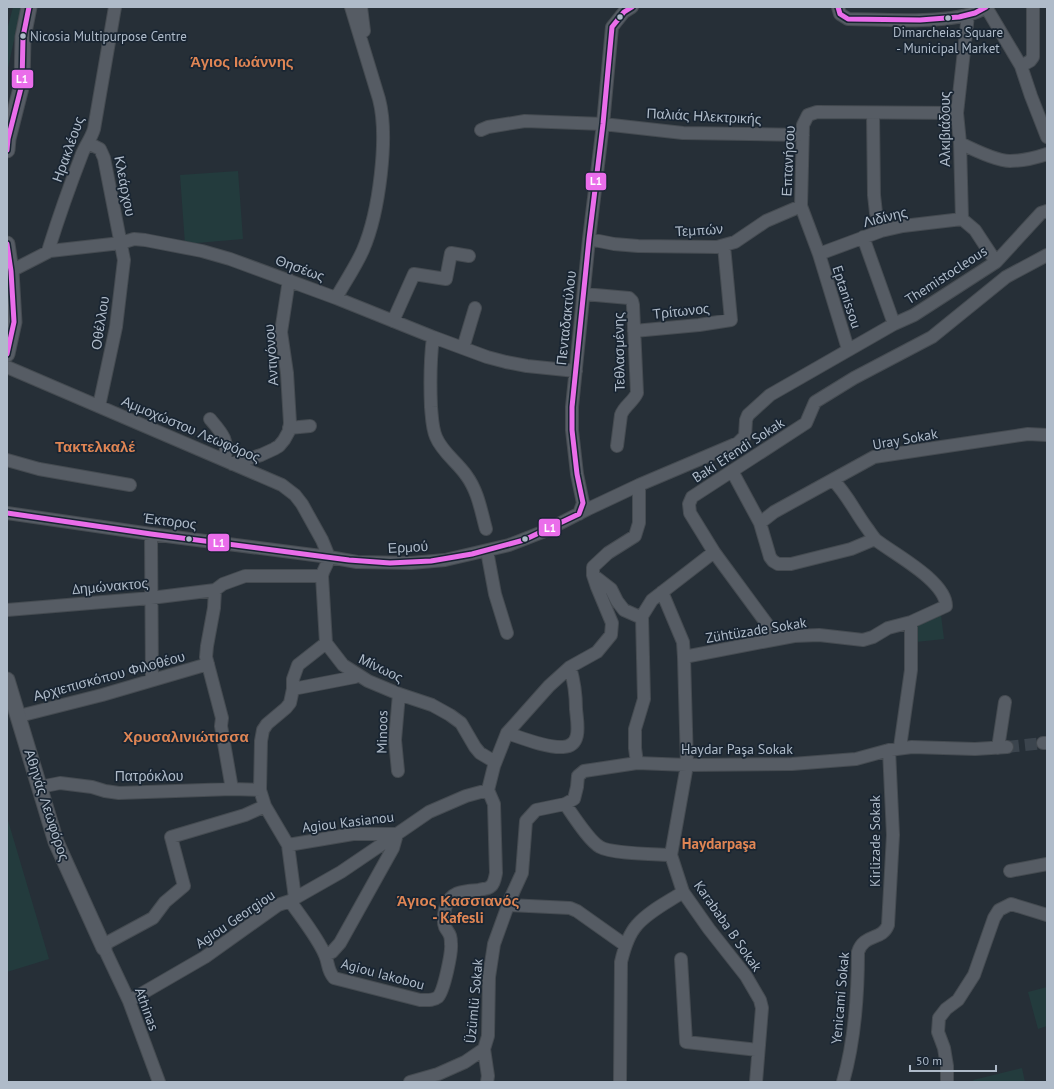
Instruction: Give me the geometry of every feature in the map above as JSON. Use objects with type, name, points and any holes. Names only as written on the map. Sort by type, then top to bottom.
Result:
[{"type":"street","points":[[7,150],[8,139],[22,84],[24,37],[29,7]]},
{"type":"street","name":"Ηρακλέους","points":[[50,251],[49,248],[82,152],[94,129],[115,7]]},
{"type":"street","points":[[336,298],[363,250],[368,235],[384,134],[381,105],[370,66],[350,7]]},
{"type":"street","points":[[361,7],[370,66]]},
{"type":"street","name":"Πενταδακτύλου","points":[[579,514],[583,503],[577,474],[572,430],[572,407],[589,239],[603,124],[612,27],[624,12],[632,7]]},
{"type":"street","points":[[838,7],[840,14],[848,19],[931,19],[968,15],[981,11],[986,7],[1023,65],[1031,96],[1047,137]]},
{"type":"street","points":[[1023,65],[1030,61],[1033,57],[1033,7]]},
{"type":"street","name":"Αλκιβιάδους","points":[[962,219],[960,143],[957,113],[968,15]]},
{"type":"street","name":"Επτανήσου","points":[[819,254],[801,206],[804,125],[808,115],[817,112],[873,112]]},
{"type":"street","points":[[879,223],[874,195],[873,112],[957,113]]},
{"type":"street","name":"Παλιάς Ηλεκτρικής","points":[[481,130],[488,127],[525,120],[603,124],[684,133],[803,135]]},
{"type":"street","name":"Κλεάρχου","points":[[88,143],[103,152],[121,243]]},
{"type":"street","points":[[960,143],[980,152],[1008,161],[1028,159],[1047,154]]},
{"type":"street","name":"Τεμπών","points":[[589,239],[614,244],[638,246],[724,246],[735,242],[766,221],[801,206]]},
{"type":"street","name":"Themistocleous","points":[[744,436],[748,415],[770,395],[848,349],[914,315],[996,262],[1041,213],[1047,211]]},
{"type":"street","points":[[962,219],[975,230],[996,262]]},
{"type":"street","name":"Λιδίνης","points":[[819,254],[863,237],[879,223],[903,226],[962,219]]},
{"type":"street","points":[[863,237],[894,324]]},
{"type":"street","name":"Θησέως","points":[[11,271],[50,251],[121,243],[134,239],[145,240],[202,251],[230,259],[336,298],[433,337],[506,362],[576,371]]},
{"type":"street","name":"Οθέλλου","points":[[99,406],[117,320],[124,260],[121,243]]},
{"type":"street","points":[[7,244],[11,271],[14,322],[8,348]]},
{"type":"street","name":"Τρίτωνος","points":[[634,331],[699,325],[731,320],[724,246]]},
{"type":"street","points":[[393,321],[414,274],[446,279],[451,253],[469,256]]},
{"type":"street","name":"Eptanissou","points":[[819,254],[848,349]]},
{"type":"street","name":"Baki Efendi Sokak","points":[[714,552],[690,513],[689,504],[692,497],[806,423],[815,402],[854,378],[932,338],[1006,277],[1047,255]]},
{"type":"street","name":"Αντιγόνου","points":[[289,280],[281,332],[287,373],[289,428]]},
{"type":"street","name":"Τεθλασμένης","points":[[584,294],[629,298],[633,305],[637,394],[622,410],[617,446]]},
{"type":"street","points":[[463,348],[475,308]]},
{"type":"street","points":[[433,337],[430,361],[430,388],[434,433],[442,447],[467,476],[476,493],[486,529]]},
{"type":"street","name":"Αμμοχώστου Λεωφόρος","points":[[7,367],[282,485],[298,498],[322,540],[329,557]]},
{"type":"street","points":[[210,419],[220,430],[224,438],[228,462],[261,455],[279,446],[284,440],[289,428],[310,426]]},
{"type":"street","name":"Uray Sokak","points":[[760,523],[774,512],[874,458],[1028,434],[1047,435]]},
{"type":"street","name":"Ερμού","points":[[329,557],[357,562],[411,563],[445,560],[487,551],[525,540],[639,486],[738,443],[744,436]]},
{"type":"street","points":[[253,472],[254,463],[261,455]]},
{"type":"street","points":[[7,460],[39,469],[130,485]]},
{"type":"street","points":[[732,471],[760,523],[770,557],[773,562],[778,564],[791,564],[851,550],[875,539],[842,490],[833,480]]},
{"type":"street","points":[[488,790],[495,762],[507,733],[549,686],[570,667],[597,652],[611,635],[612,623],[593,575],[593,566],[608,553],[636,536],[639,523],[639,486]]},
{"type":"street","name":"Έκτορος","points":[[7,512],[151,534],[329,557]]},
{"type":"street","points":[[151,534],[152,680]]},
{"type":"street","name":"Zühtüzade Sokak","points":[[684,658],[794,636],[819,635],[863,640],[873,637],[888,628],[911,622],[946,606],[946,599],[935,584],[909,562],[875,539]]},
{"type":"street","points":[[487,551],[495,594],[507,633]]},
{"type":"street","points":[[637,764],[635,729],[644,699],[642,616],[652,600],[663,595],[714,552],[778,639]]},
{"type":"street","points":[[293,900],[288,845],[265,806],[260,790],[260,753],[263,730],[267,724],[290,703],[293,689],[293,678],[298,666],[326,643],[322,576],[329,562],[329,557]]},
{"type":"street","points":[[593,575],[611,589],[617,601],[624,610],[642,618]]},
{"type":"street","points":[[232,789],[221,726],[222,718],[206,652],[214,608],[215,590],[223,584],[245,576],[322,576]]},
{"type":"street","name":"Δημώνακτος","points":[[7,610],[151,598],[215,590]]},
{"type":"street","name":"Karababa B Sokak","points":[[663,595],[683,642],[684,658],[687,765],[671,855],[683,892],[709,929],[746,976],[760,1000],[762,1008],[756,1082]]},
{"type":"street","name":"Kirlizade Sokak","points":[[885,931],[888,925],[893,835],[894,749],[911,670],[911,622]]},
{"type":"street","name":"Μίνωος","points":[[326,643],[343,665],[357,675],[399,694],[432,705],[455,718],[461,723],[480,753],[495,762]]},
{"type":"street","name":"Αρχιεπισκόπου Φιλοθέου","points":[[19,716],[208,664]]},
{"type":"street","points":[[507,733],[551,746],[564,747],[572,745],[578,729],[576,695],[570,667]]},
{"type":"street","points":[[293,689],[355,678],[357,675]]},
{"type":"street","name":"Αθηνάς Λεωφόρος","points":[[7,680],[56,842],[104,946]]},
{"type":"street","name":"Minoos","points":[[398,771],[395,740],[399,694]]},
{"type":"street","name":"Haydar Paşa Sokak","points":[[565,804],[574,799],[578,776],[584,771],[637,764],[792,764],[856,759],[894,749],[1003,748],[1005,702]]},
{"type":"street","name":"Πατρόκλου","points":[[40,787],[60,783],[92,787],[119,793],[232,789],[260,790]]},
{"type":"street","name":"Agiou Kasianou","points":[[288,845],[353,834],[397,834],[429,812],[452,802],[488,790]]},
{"type":"street","name":"Agiou Iakobou","points":[[293,900],[325,955],[329,972],[334,978],[420,1000],[431,1000],[438,996],[442,989],[451,955],[452,944],[450,933],[445,926],[444,915],[446,904],[450,897],[458,892],[488,888],[494,882],[496,873],[494,804],[488,790]]},
{"type":"street","points":[[565,804],[587,834],[601,848],[620,852],[671,855]]},
{"type":"street","name":"Üzümlü Sokak","points":[[487,1082],[488,1076],[484,1049],[488,1036],[490,970],[494,944],[508,905],[522,873],[526,821],[536,810],[565,804]]},
{"type":"street","points":[[104,946],[153,918],[165,902],[184,886],[171,837],[244,815],[265,806]]},
{"type":"street","points":[[325,955],[332,952],[340,943],[393,848],[397,834]]},
{"type":"street","name":"Agiou Georgiou","points":[[129,1001],[205,957],[278,905],[293,900],[341,872],[397,834]]},
{"type":"street","points":[[1010,871],[1047,864]]},
{"type":"street","points":[[620,1082],[621,962],[625,945],[636,926],[645,917],[683,892]]},
{"type":"street","points":[[947,1082],[947,1066],[944,1048],[938,1032],[939,1018],[946,1009],[958,1000],[974,975],[994,918],[999,910],[1011,904],[1047,915]]},
{"type":"street","points":[[508,905],[570,908],[577,911],[625,945]]},
{"type":"street","name":"Yenicami Sokak","points":[[843,1082],[849,1062],[857,998],[858,952],[864,941],[885,931]]},
{"type":"street","name":"Athinas","points":[[104,946],[129,1001],[159,1082]]},
{"type":"street","points":[[681,959],[686,1042],[758,1050]]},
{"type":"street","points":[[410,1082],[438,1074],[465,1062],[484,1049]]},
{"type":"green space","points":[[13,7],[21,7],[7,73],[7,30]]},
{"type":"green space","points":[[238,171],[243,239],[185,244],[180,175]]},
{"type":"green space","points":[[941,615],[944,639],[916,642],[916,625]]},
{"type":"green space","points":[[7,817],[49,959],[7,972]]},
{"type":"green space","points":[[1047,987],[1047,1026],[1038,1029],[1028,992]]},
{"type":"green space","points":[[1022,1068],[1025,1082],[974,1082],[973,1080]]},
{"type":"tunnel","points":[[876,213],[879,225]]},
{"type":"tunnel","points":[[1007,747],[1043,743]]},
{"type":"transit line","name":"L1","points":[[7,150],[8,139],[22,84],[23,37],[29,7]]},
{"type":"transit line","name":"L1","points":[[7,513],[349,560],[390,563],[431,561],[472,554],[524,540],[579,514],[583,503],[577,474],[572,430],[572,407],[589,239],[603,124],[612,27],[624,12],[632,7]]},
{"type":"transit line","name":"L1","points":[[838,7],[840,14],[848,19],[920,20],[959,17],[975,13],[986,7]]},
{"type":"transit line","name":"L1","points":[[7,244],[11,271],[14,322],[7,354]]},
{"type":"place","name":"Dimarcheias Square - Municipal Market","points":[[948,18]]},
{"type":"place","name":"Nicosia Multipurpose Centre","points":[[23,36]]},
{"type":"district","name":"Άγιος Ιωάννης","points":[[242,62]]},
{"type":"district","name":"Τακτελκαλέ","points":[[95,447]]},
{"type":"district","name":"Χρυσαλινιώτισσα","points":[[186,737]]},
{"type":"district","name":"Haydarpaşa","points":[[719,844]]},
{"type":"district","name":"Άγιος Κασσιανός - Kafesli","points":[[458,910]]}]
